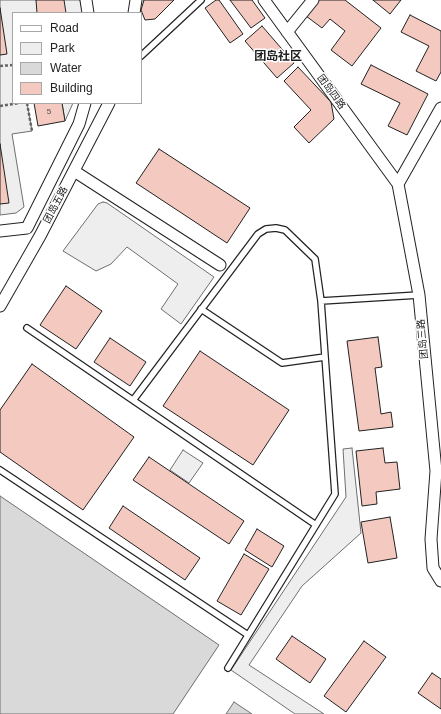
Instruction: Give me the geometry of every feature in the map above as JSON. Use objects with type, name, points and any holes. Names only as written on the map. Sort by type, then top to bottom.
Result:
[{"type":"street","points":[[86,0],[88,12]]},
{"type":"street","points":[[134,12],[136,0]]},
{"type":"street","name":"团岛四路","points":[[264,0],[398,184]]},
{"type":"street","points":[[287,32],[313,0]]},
{"type":"street","points":[[27,228],[79,124],[85,104]]},
{"type":"street","name":"团岛五路","points":[[0,306],[40,236],[108,104]]},
{"type":"street","points":[[398,184],[441,108]]},
{"type":"street","points":[[74,171],[220,265]]},
{"type":"street","name":"团岛三路","points":[[398,184],[419,295],[436,471],[432,539],[433,568],[441,581]]},
{"type":"street","points":[[0,231],[27,228],[40,236]]},
{"type":"lane","points":[[142,55],[201,0]]},
{"type":"lane","points":[[134,399],[258,234],[266,229],[276,228],[285,230],[316,260],[321,301],[335,494],[228,668]]},
{"type":"lane","points":[[321,301],[419,295]]},
{"type":"lane","points":[[201,309],[282,363],[325,357]]},
{"type":"lane","points":[[27,328],[134,399],[316,525]]},
{"type":"lane","points":[[0,470],[248,635]]},
{"type":"path","points":[[0,66],[12,65]]},
{"type":"path","points":[[0,106],[13,104]]},
{"type":"path","points":[[27,104],[32,131]]},
{"type":"green space","points":[[0,0],[80,0],[83,12],[12,12],[12,104],[27,104],[32,131],[12,134],[24,207],[16,213],[0,215]]},
{"type":"green space","points":[[62,104],[73,104],[65,121]]},
{"type":"green space","points":[[103,202],[107,203],[214,277],[181,324],[161,309],[178,284],[127,247],[111,264],[96,271],[63,251],[98,204]]},
{"type":"green space","points":[[352,448],[361,533],[302,586],[249,665],[324,714],[295,714],[231,670],[346,497],[343,449]]},
{"type":"green space","points":[[183,450],[203,463],[189,483],[170,470]]},
{"type":"water","points":[[0,496],[219,645],[173,714],[0,714]]},
{"type":"water","points":[[234,702],[252,714],[226,714]]},
{"type":"building","points":[[36,0],[64,0],[66,12],[37,12]]},
{"type":"building","points":[[144,0],[174,0],[155,19],[145,20],[141,10]]},
{"type":"building","points":[[216,0],[219,0],[243,34],[230,43],[205,8]]},
{"type":"building","points":[[230,0],[252,0],[265,18],[251,28]]},
{"type":"building","points":[[318,0],[345,0],[381,28],[352,66],[331,50],[345,31],[330,19],[322,28],[306,16]]},
{"type":"building","points":[[373,0],[401,0],[390,14]]},
{"type":"building","points":[[0,8],[7,54],[0,55]]},
{"type":"building","points":[[410,15],[441,31],[441,72],[436,81],[416,71],[429,46],[401,32]]},
{"type":"building","points":[[262,26],[294,63],[277,78],[245,41]]},
{"type":"building","points":[[371,65],[428,94],[407,135],[388,126],[400,103],[361,84]]},
{"type":"building","points":[[298,67],[331,102],[334,119],[309,143],[294,127],[311,110],[284,81]]},
{"type":"building","points":[[34,104],[62,104],[65,121],[38,126]]},
{"type":"building","points":[[0,144],[9,203],[0,204]]},
{"type":"building","points":[[159,149],[250,208],[227,243],[136,183]]},
{"type":"building","points":[[66,286],[102,311],[76,349],[40,325]]},
{"type":"building","points":[[378,337],[382,367],[375,368],[381,414],[391,412],[393,427],[359,431],[347,341]]},
{"type":"building","points":[[110,338],[146,362],[130,386],[94,362]]},
{"type":"building","points":[[200,351],[289,410],[253,465],[163,406]]},
{"type":"building","points":[[32,364],[134,437],[83,510],[0,452],[0,410]]},
{"type":"building","points":[[383,448],[385,463],[397,462],[400,489],[376,492],[377,504],[362,506],[356,451]]},
{"type":"building","points":[[149,457],[244,521],[229,544],[133,480]]},
{"type":"building","points":[[123,506],[200,558],[185,580],[109,528]]},
{"type":"building","points":[[390,517],[397,558],[368,563],[361,522]]},
{"type":"building","points":[[257,529],[284,546],[272,567],[245,550]]},
{"type":"building","points":[[244,554],[269,569],[241,615],[217,601]]},
{"type":"building","points":[[292,636],[326,659],[310,683],[276,659]]},
{"type":"building","points":[[364,641],[386,657],[346,712],[324,696]]},
{"type":"building","points":[[432,673],[441,679],[441,709],[418,693]]},
{"type":"district","name":"团岛社区","points":[[278,57]]}]
